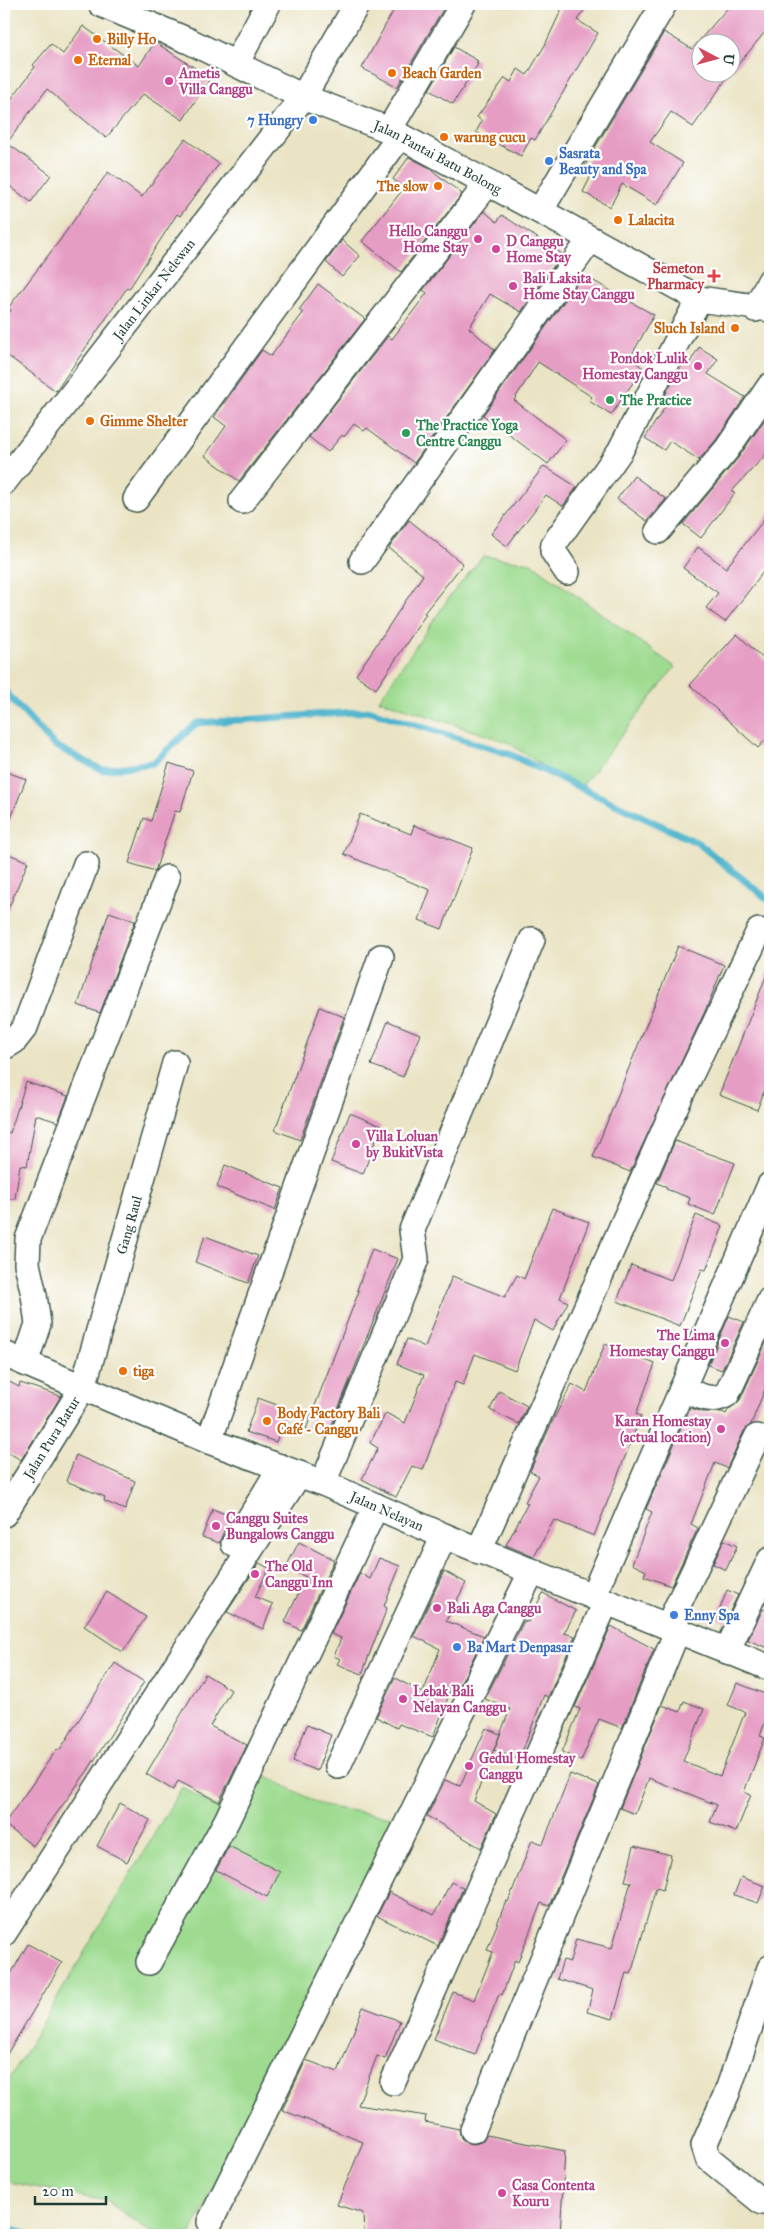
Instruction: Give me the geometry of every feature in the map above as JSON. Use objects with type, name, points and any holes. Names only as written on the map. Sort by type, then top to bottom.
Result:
[{"type":"street","name":"Jalan Pantai Batu Bolong","points":[[101,4],[236,64],[303,97],[395,133],[699,300],[763,309]]},
{"type":"street","points":[[236,64],[268,4]]},
{"type":"street","name":"Jalan Linkar Nelewan","points":[[4,482],[303,97],[357,4]]},
{"type":"street","points":[[136,499],[395,133],[463,4]]},
{"type":"street","points":[[540,211],[664,4]]},
{"type":"street","points":[[242,501],[488,183]]},
{"type":"street","points":[[362,560],[590,240]]},
{"type":"street","points":[[763,309],[770,281]]},
{"type":"street","points":[[567,572],[553,551],[554,544],[620,451],[699,300]]},
{"type":"street","points":[[658,531],[727,449],[770,386]]},
{"type":"street","points":[[4,1047],[14,1041],[25,1027],[86,864]]},
{"type":"street","points":[[14,1359],[38,1324],[27,1264],[28,1239],[168,878]]},
{"type":"street","points":[[479,1551],[668,1122],[759,931]]},
{"type":"street","points":[[323,1484],[416,1259],[417,1253],[412,1230],[532,940]]},
{"type":"street","points":[[209,1441],[381,957]]},
{"type":"street","name":"Gang Raul","points":[[82,1387],[176,1063]]},
{"type":"street","points":[[392,2082],[600,1599],[682,1389],[770,1185]]},
{"type":"street","points":[[682,1389],[710,1400],[719,1399],[727,1394],[770,1300]]},
{"type":"street","name":"Jalan Nelayan","points":[[14,1359],[209,1441],[323,1484],[479,1551],[770,1668]]},
{"type":"street","name":"Jalan Pura Batur","points":[[4,1514],[82,1387]]},
{"type":"street","points":[[473,2130],[673,1628],[757,1437]]},
{"type":"street","points":[[31,1860],[290,1471]]},
{"type":"street","points":[[4,1933],[290,1471]]},
{"type":"street","points":[[149,1962],[227,1820],[376,1506]]},
{"type":"street","points":[[338,1766],[444,1536]]},
{"type":"street","points":[[728,1651],[770,1560]]},
{"type":"street","points":[[210,2222],[532,1571]]},
{"type":"street","points":[[762,2202],[708,2158],[704,2145],[726,2093],[770,1968]]},
{"type":"green space","points":[[483,556],[531,563],[675,667],[579,790],[507,742],[379,700],[451,595]]},
{"type":"green space","points":[[261,1773],[323,1806],[398,1818],[190,2235],[155,2235],[107,2201],[4,2181],[4,2075],[10,2078],[182,1787],[224,1812]]},
{"type":"building","points":[[397,4],[446,4],[397,87],[362,68]]},
{"type":"building","points":[[564,4],[589,4],[577,20],[598,33],[535,140],[531,138],[521,156],[476,132],[482,121],[477,117],[505,78],[511,82],[518,69],[527,75],[545,45]]},
{"type":"building","points":[[731,4],[770,4],[770,26],[742,60],[742,32],[707,32]]},
{"type":"building","points":[[83,26],[139,66],[155,42],[210,78],[183,120],[143,94],[106,138],[47,89],[7,143],[51,175],[31,202],[4,182],[4,109],[35,67],[33,65],[51,44],[63,54]]},
{"type":"building","points":[[664,32],[692,49],[692,82],[724,82],[693,127],[671,112],[650,142],[683,163],[657,205],[622,184],[610,207],[583,192],[594,170],[585,166]]},
{"type":"building","points":[[454,47],[478,61],[476,63],[478,64],[453,104],[429,90]]},
{"type":"building","points":[[185,139],[219,164],[180,216],[177,214],[129,289],[127,288],[56,391],[4,353],[4,321],[11,310],[8,308],[60,240],[108,172],[142,197]]},
{"type":"building","points":[[409,157],[428,167],[462,194],[401,272],[362,241],[404,188],[393,179]]},
{"type":"building","points":[[484,211],[497,222],[502,215],[562,254],[521,312],[490,294],[469,328],[495,350],[414,463],[367,428],[364,431],[354,424],[344,437],[342,435],[328,452],[309,437],[388,336],[392,339],[427,293],[423,290]]},
{"type":"building","points":[[342,240],[360,256],[342,277],[326,262]]},
{"type":"building","points":[[583,275],[654,315],[630,358],[643,368],[611,415],[589,401],[592,397],[538,362],[514,400],[566,440],[548,464],[483,415]]},
{"type":"building","points":[[318,284],[365,319],[239,481],[205,456],[226,426],[214,417],[262,350],[271,356],[303,313],[299,310]]},
{"type":"building","points":[[699,347],[718,359],[708,374],[745,397],[716,440],[699,460],[670,441],[664,450],[645,438],[669,401],[664,398],[668,389],[685,361],[689,364]]},
{"type":"building","points":[[770,412],[770,450],[732,491],[735,493],[701,538],[683,524],[738,458]]},
{"type":"building","points":[[544,466],[577,487],[563,506],[546,495],[507,546],[491,534]]},
{"type":"building","points":[[634,476],[666,499],[647,521],[617,499]]},
{"type":"building","points":[[770,512],[770,563],[725,622],[706,608],[718,593],[683,568],[698,547],[726,568]]},
{"type":"building","points":[[409,520],[463,564],[424,613],[426,614],[376,689],[356,675],[423,575],[389,548]]},
{"type":"building","points":[[737,634],[770,665],[770,735],[758,748],[690,685]]},
{"type":"building","points":[[169,763],[193,771],[180,812],[175,811],[155,871],[129,863],[144,818],[151,821]]},
{"type":"building","points":[[4,771],[26,779],[5,834],[4,833]]},
{"type":"building","points":[[360,814],[411,834],[414,825],[473,848],[442,929],[419,920],[430,890],[344,854]]},
{"type":"building","points":[[4,852],[28,862],[4,919]]},
{"type":"building","points":[[109,912],[135,921],[100,1013],[78,1005]]},
{"type":"building","points":[[678,946],[724,965],[706,1009],[630,1172],[593,1157]]},
{"type":"building","points":[[769,969],[770,1076],[757,1110],[719,1095]]},
{"type":"building","points":[[320,1007],[344,1017],[300,1140],[275,1130]]},
{"type":"building","points":[[388,1021],[420,1034],[403,1077],[371,1065]]},
{"type":"building","points":[[26,1082],[68,1096],[58,1122],[36,1115],[27,1166],[20,1165],[15,1199],[4,1199],[4,1132],[10,1133]]},
{"type":"building","name":"Villa Loluan by BukitVista","points":[[350,1113],[381,1126],[363,1174],[331,1162]]},
{"type":"building","points":[[675,1141],[735,1163],[715,1215],[688,1204],[690,1198],[666,1189],[667,1187],[657,1183]]},
{"type":"building","points":[[225,1165],[283,1188],[275,1210],[217,1187]]},
{"type":"building","points":[[552,1208],[589,1222],[560,1298],[568,1302],[553,1331],[534,1320],[515,1370],[475,1354],[463,1385],[455,1382],[423,1470],[412,1466],[396,1497],[362,1479],[378,1448],[370,1443],[386,1413],[405,1423],[424,1375],[397,1364],[407,1339],[425,1347],[452,1276],[505,1297],[517,1275],[524,1279]]},
{"type":"building","points":[[696,1215],[723,1226],[706,1270],[702,1269],[680,1326],[617,1301],[631,1265],[671,1280]]},
{"type":"building","points":[[205,1236],[258,1256],[248,1283],[195,1262]]},
{"type":"building","points":[[372,1249],[398,1259],[327,1437],[306,1429],[359,1291],[357,1290]]},
{"type":"building","name":"The Lima Homestay Canggu","points":[[729,1316],[744,1322],[722,1370],[708,1365]]},
{"type":"building","points":[[769,1336],[770,1391],[765,1389],[751,1424],[744,1431],[727,1468],[715,1463],[691,1524],[698,1528],[671,1586],[644,1576],[646,1571],[632,1564],[652,1512],[646,1509],[690,1408],[703,1412],[722,1412],[726,1414],[740,1400]]},
{"type":"building","points":[[605,1344],[655,1364],[636,1414],[641,1416],[594,1536],[554,1520],[534,1557],[506,1545],[528,1503],[525,1502],[539,1476],[530,1471],[572,1384],[586,1392]]},
{"type":"building","points":[[4,1379],[19,1387],[20,1383],[61,1396],[21,1460],[4,1450]]},
{"type":"building","points":[[499,1391],[527,1406],[519,1424],[490,1410]]},
{"type":"building","name":"Body Factory Bali Café - Canggu","points":[[258,1398],[288,1409],[276,1442],[246,1432]]},
{"type":"building","points":[[76,1455],[135,1481],[125,1510],[104,1501],[105,1497],[66,1481]]},
{"type":"building","name":"Canggu Suites Bungalows Canggu","points":[[213,1509],[230,1516],[219,1543],[202,1537]]},
{"type":"building","points":[[724,1540],[737,1546],[726,1570],[713,1564]]},
{"type":"building","points":[[299,1542],[334,1560],[301,1630],[285,1622],[306,1577],[286,1567]]},
{"type":"building","points":[[379,1558],[400,1566],[384,1606],[387,1608],[362,1674],[337,1664],[340,1659],[334,1656],[341,1638],[331,1634],[360,1573],[370,1579]]},
{"type":"building","points":[[259,1563],[269,1568],[255,1597],[273,1604],[263,1629],[227,1612]]},
{"type":"building","points":[[444,1571],[466,1583],[446,1621],[484,1636],[458,1689],[452,1687],[433,1737],[399,1724],[397,1728],[376,1717],[395,1678],[423,1693],[440,1649],[414,1636]]},
{"type":"building","points":[[727,1590],[738,1595],[725,1621],[717,1617]]},
{"type":"building","points":[[107,1592],[146,1617],[123,1652],[84,1626]]},
{"type":"building","points":[[543,1593],[576,1611],[564,1633],[575,1636],[548,1697],[544,1695],[519,1760],[494,1750],[510,1709],[485,1699],[524,1621],[528,1622]]},
{"type":"building","points":[[763,1609],[770,1612],[770,1649],[748,1640]]},
{"type":"building","points":[[611,1626],[654,1649],[622,1728],[599,1719],[581,1761],[562,1752],[580,1709],[575,1707]]},
{"type":"building","points":[[115,1663],[144,1682],[88,1770],[33,1846],[4,1824],[57,1749],[59,1751]]},
{"type":"building","points":[[205,1674],[231,1690],[210,1726],[247,1745],[219,1802],[178,1781],[173,1790],[146,1774]]},
{"type":"building","points":[[737,1683],[770,1696],[770,1708],[760,1736],[765,1738],[744,1792],[751,1795],[736,1832],[710,1822],[717,1805],[649,1778],[635,1814],[620,1808],[662,1705],[680,1712],[684,1701],[704,1709],[683,1761],[720,1776],[745,1712],[728,1705]]},
{"type":"building","points":[[307,1725],[331,1735],[317,1771],[293,1761]]},
{"type":"building","points":[[486,1728],[500,1734],[474,1801],[496,1814],[481,1848],[427,1816],[445,1780],[460,1786]]},
{"type":"building","points":[[570,1774],[599,1785],[549,1906],[541,1903],[518,1962],[515,1960],[502,1995],[499,1994],[475,2055],[434,2039],[453,1992],[474,2000],[493,1952],[487,1950],[506,1901],[508,1902],[532,1840],[543,1844]]},
{"type":"building","points":[[120,1803],[150,1820],[127,1862],[97,1846]]},
{"type":"building","points":[[229,1846],[280,1872],[267,1897],[216,1870]]},
{"type":"building","points":[[634,1846],[671,1855],[663,1890],[656,1888],[631,1974],[626,1973],[613,2019],[587,2012],[593,1990],[557,1979],[563,1960],[570,1962],[576,1939],[612,1948],[631,1882],[625,1881]]},
{"type":"building","points":[[741,1877],[765,1886],[758,1903],[734,1895]]},
{"type":"building","points":[[451,1882],[463,1888],[438,1946],[377,1916],[389,1892],[434,1915]]},
{"type":"building","points":[[28,1944],[62,1963],[4,2059],[4,1986]]},
{"type":"building","points":[[363,2007],[400,2021],[385,2059],[377,2056],[358,2105],[426,2116],[425,2122],[459,2129],[461,2138],[468,2143],[481,2142],[487,2135],[565,2151],[560,2235],[378,2235],[364,2233],[363,2213],[337,2205],[363,2142],[282,2110],[306,2060],[338,2072]]},
{"type":"waterway","points":[[4,691],[54,745],[102,770],[153,763],[197,723],[371,711],[509,754],[698,843],[770,901]]},
{"type":"waterway","points":[[4,2227],[28,2235]]},
{"type":"place","name":"Billy Ho","points":[[97,39]]},
{"type":"place","name":"Eternal","points":[[78,60]]},
{"type":"place","name":"Beach Garden","points":[[392,73]]},
{"type":"place","name":"Ametis Villa Canggu","points":[[169,81]]},
{"type":"place","name":"7 Hungry","points":[[313,120]]},
{"type":"place","name":"warung cucu","points":[[444,137]]},
{"type":"place","name":"Sasrata Beauty and Spa","points":[[549,161]]},
{"type":"place","name":"The slow","points":[[438,186]]},
{"type":"place","name":"Lalacita","points":[[618,220]]},
{"type":"place","name":"Hello Canggu Home Stay","points":[[478,239]]},
{"type":"place","name":"D Canggu Home Stay","points":[[496,249]]},
{"type":"place","name":"Semeton Pharmacy","points":[[714,276]]},
{"type":"place","name":"Bali Laksita Home Stay Canggu","points":[[513,286]]},
{"type":"place","name":"Sluch Island","points":[[735,328]]},
{"type":"place","name":"Pondok Lulik Homestay Canggu","points":[[698,366]]},
{"type":"place","name":"The Practice","points":[[610,400]]},
{"type":"place","name":"Gimme Shelter","points":[[90,421]]},
{"type":"place","name":"The Practice Yoga Centre Canggu","points":[[406,433]]},
{"type":"place","name":"Villa Loluan by BukitVista","points":[[356,1144]]},
{"type":"place","name":"The Lima Homestay Canggu","points":[[725,1343]]},
{"type":"place","name":"tiga","points":[[123,1371]]},
{"type":"place","name":"Body Factory Bali Café - Canggu","points":[[267,1421]]},
{"type":"place","name":"Karan Homestay (actual location)","points":[[721,1429]]},
{"type":"place","name":"Canggu Suites Bungalows Canggu","points":[[216,1526]]},
{"type":"place","name":"The Old Canggu Inn","points":[[255,1574]]},
{"type":"place","name":"Bali Aga Canggu","points":[[437,1608]]},
{"type":"place","name":"Enny Spa","points":[[674,1615]]},
{"type":"place","name":"Ba Mart Denpasar","points":[[457,1647]]},
{"type":"place","name":"Lebak Bali Nelayan Canggu","points":[[403,1699]]},
{"type":"place","name":"Gedul Homestay Canggu","points":[[469,1766]]},
{"type":"place","name":"Casa Contenta Kouru","points":[[502,2193]]}]
